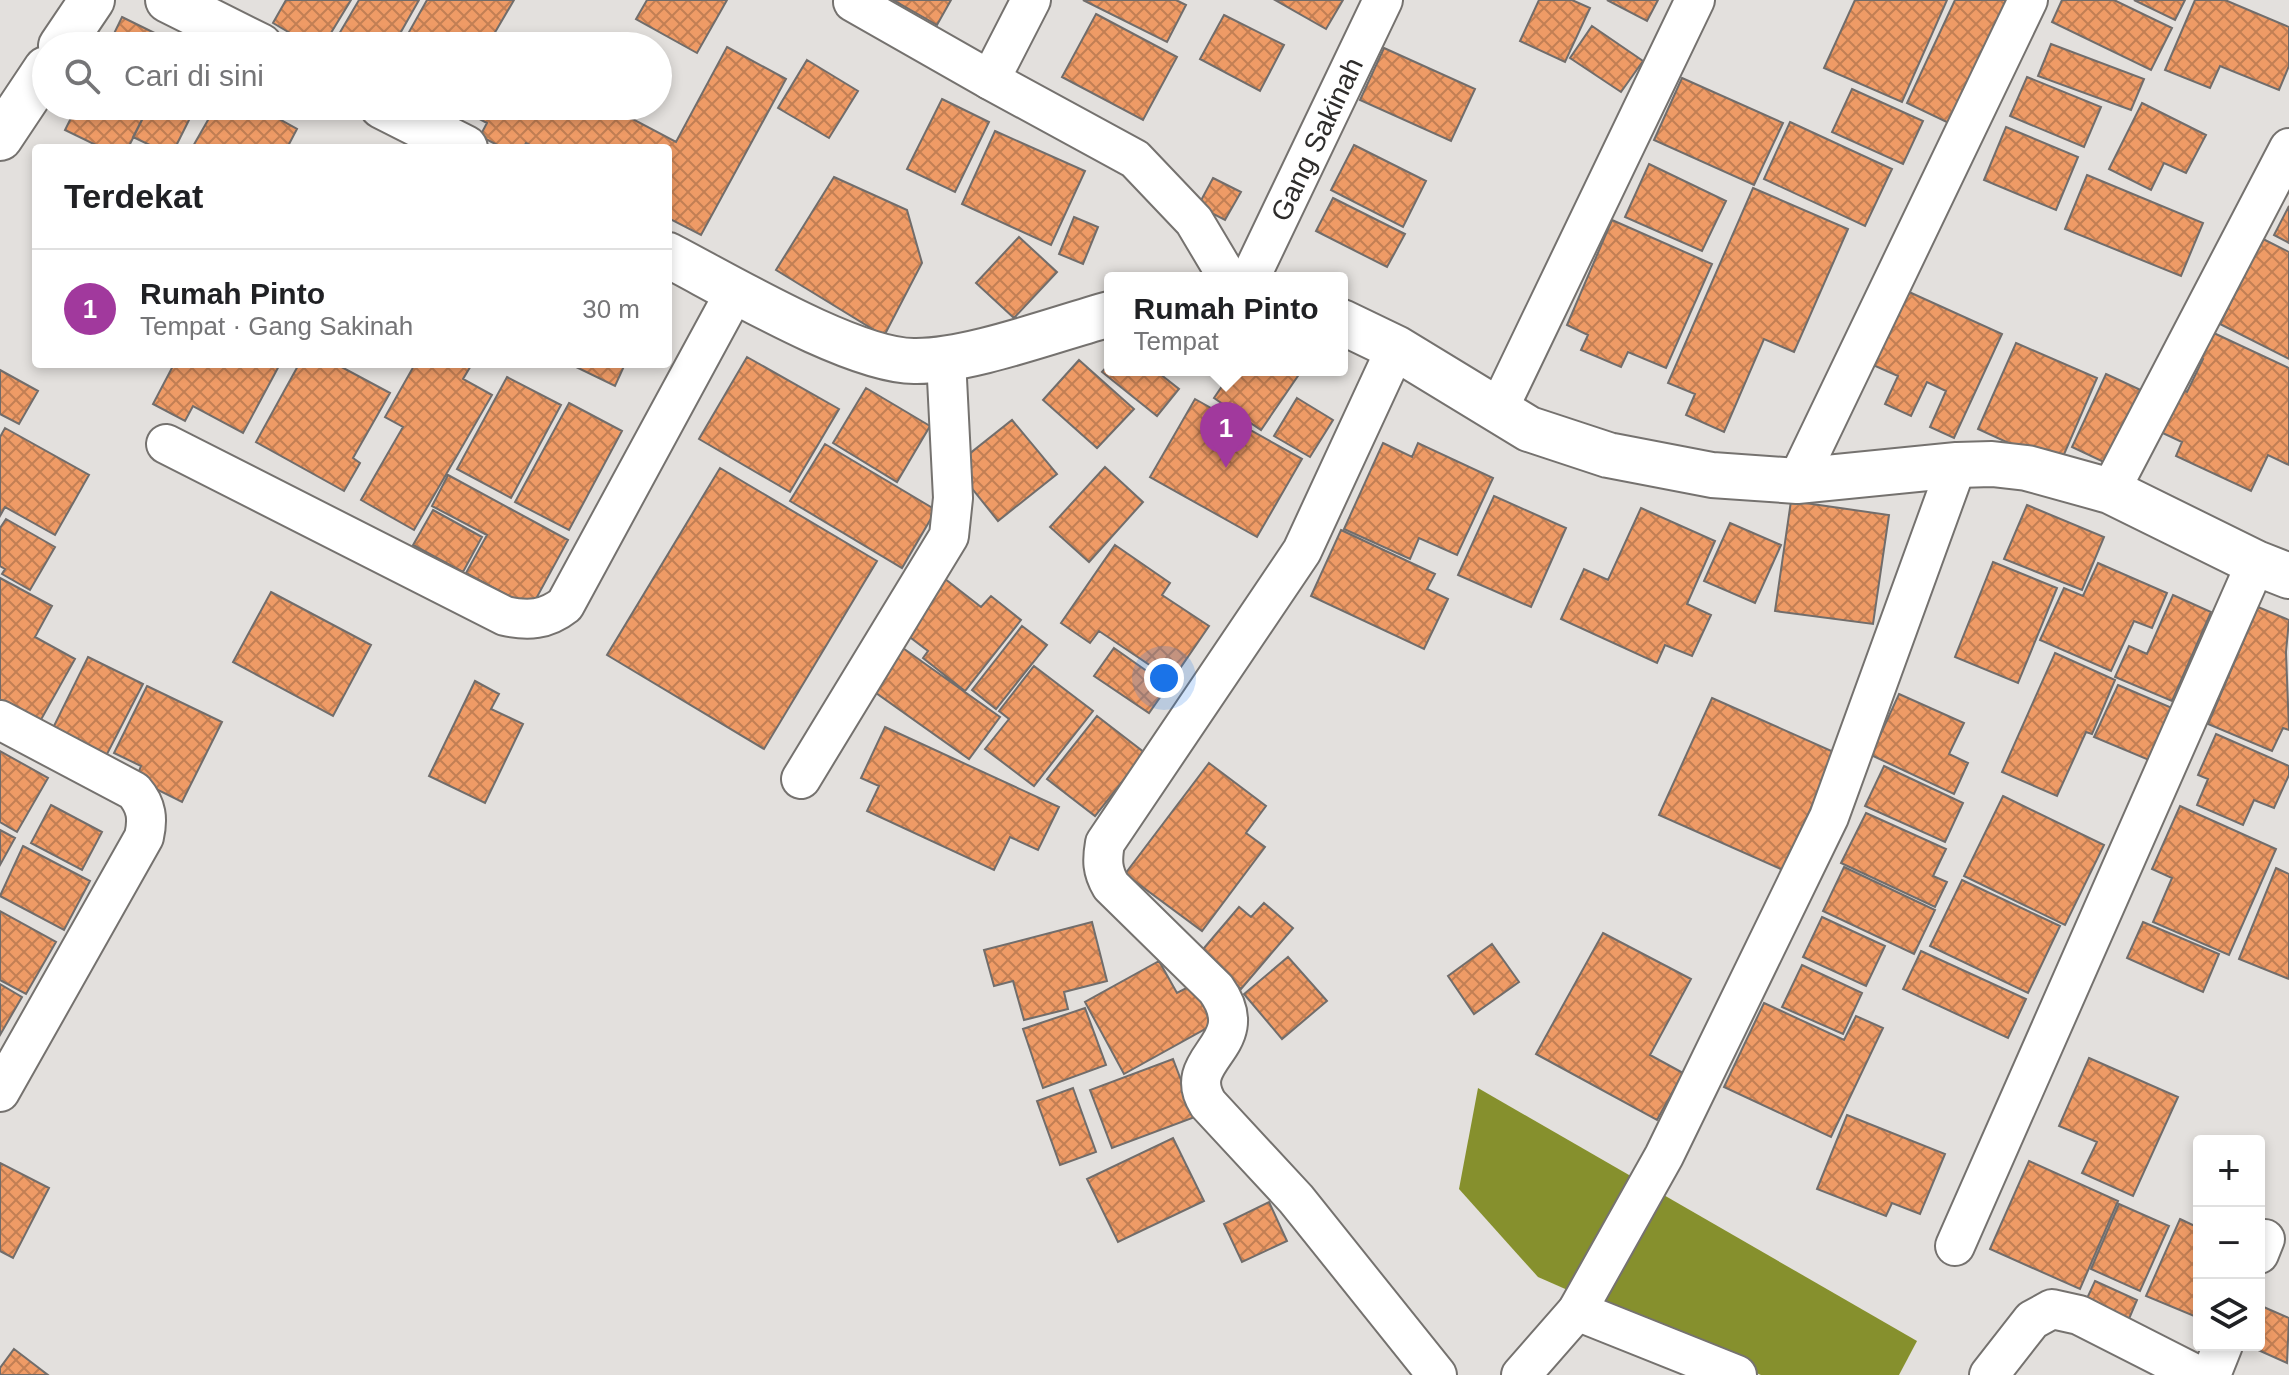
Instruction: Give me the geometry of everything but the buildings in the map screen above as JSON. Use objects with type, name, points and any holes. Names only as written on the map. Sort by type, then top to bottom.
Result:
[{"type":"street","points":[[70,32],[92,0]]},
{"type":"street","points":[[168,0],[232,32]]},
{"type":"street","points":[[990,80],[1031,0]]},
{"type":"street","name":"Gang Sakinah","points":[[1253,272],[1383,0]]},
{"type":"street","points":[[1498,410],[1695,0]]},
{"type":"street","points":[[1797,481],[2028,0]]},
{"type":"street","points":[[853,2],[1135,159],[1194,221],[1224,272]]},
{"type":"street","points":[[0,138],[32,90]]},
{"type":"street","points":[[410,120],[457,144]]},
{"type":"street","points":[[2110,491],[2289,148]]},
{"type":"street","points":[[672,257],[870,354],[895,360],[946,359],[1104,316]]},
{"type":"street","points":[[166,444],[505,616],[520,619],[552,616],[565,605],[736,290]]},
{"type":"street","points":[[1348,325],[1396,348],[1529,429],[1564,443],[1652,466],[1712,475],[1797,481],[1957,465],[2027,468],[2110,491],[2272,569],[1955,1246]]},
{"type":"street","points":[[1396,348],[1302,551],[1105,843],[1102,860],[1104,874],[1111,886],[1216,989],[1227,1005],[1231,1016],[1226,1032],[1200,1075],[1201,1094],[1296,1199],[1437,1375]]},
{"type":"street","points":[[801,779],[949,536],[953,498],[946,359]]},
{"type":"street","points":[[1521,1375],[1584,1299],[1664,1156],[1829,817],[1957,465]]},
{"type":"street","points":[[0,720],[134,791],[146,809],[147,823],[144,837],[0,1092]]},
{"type":"street","points":[[1584,1299],[1737,1375]]},
{"type":"street","points":[[1989,1375],[2032,1320],[2052,1309],[2079,1315],[2197,1375]]},
{"type":"street","points":[[2211,1375],[2221,1351]]},
{"type":"shaded area","points":[[1478,1088],[1917,1341],[1899,1375],[1761,1375],[1538,1277],[1459,1189]]},
{"type":"place","name":"Rumah Pinto","points":[[1226,468]]}]
